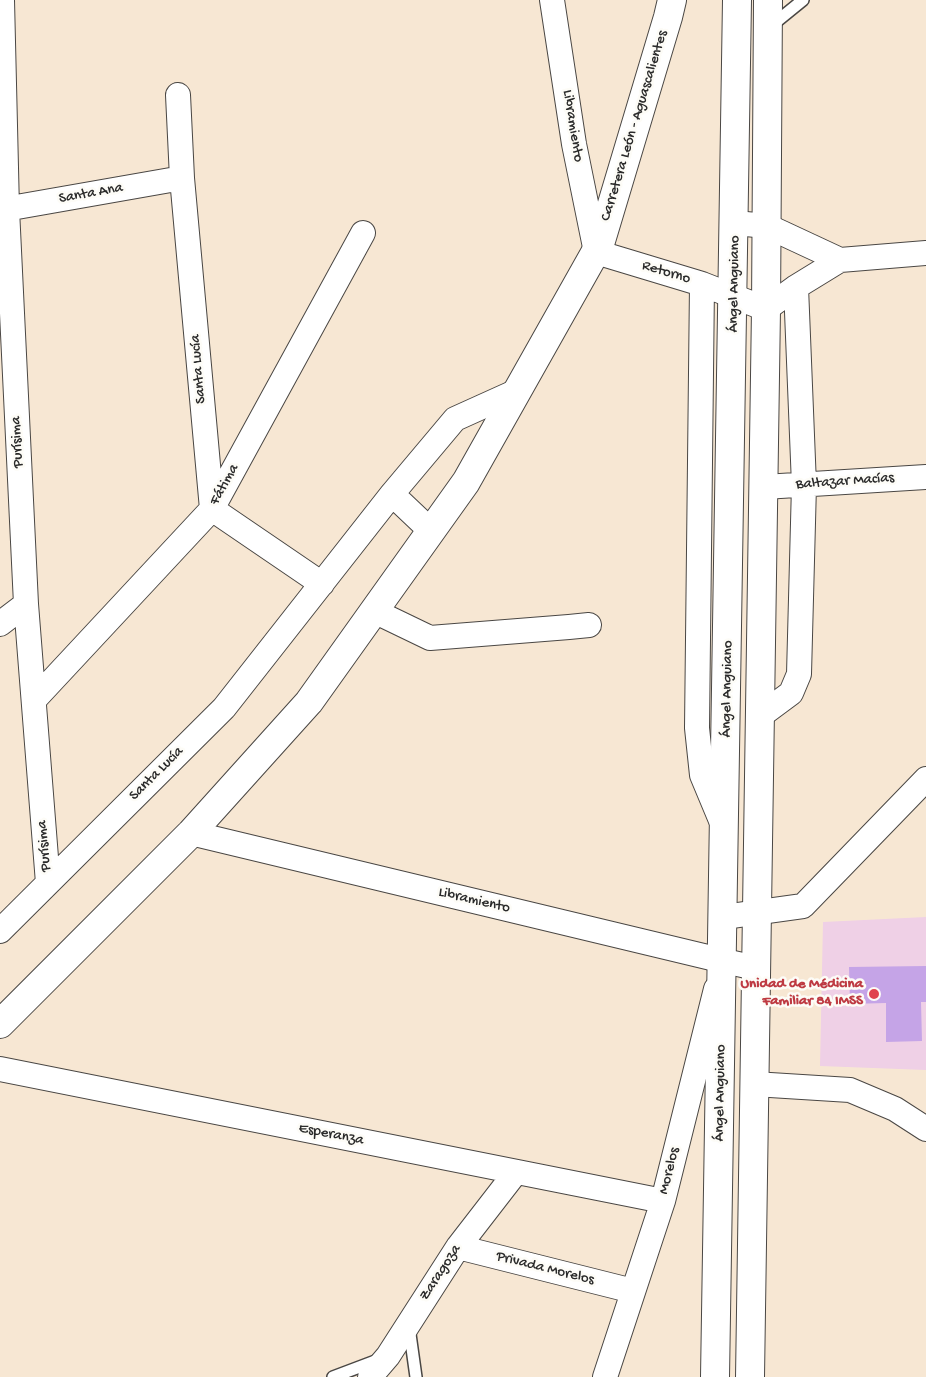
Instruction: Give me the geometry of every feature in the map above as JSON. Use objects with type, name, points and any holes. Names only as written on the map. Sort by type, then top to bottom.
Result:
[{"type":"street","name":"Purísima","points":[[2,0],[3,210],[26,604],[48,883]]},
{"type":"street","name":"Libramiento","points":[[552,0],[574,144],[596,252]]},
{"type":"street","name":"Carretera León - Aguascalientes","points":[[0,1024],[192,833],[309,702],[466,482],[600,244],[672,0]]},
{"type":"street","name":"Ángel Anguiano","points":[[715,1377],[735,297],[737,0]]},
{"type":"street","name":"Ángel Anguiano","points":[[750,1377],[764,487],[768,0]]},
{"type":"street","name":"Santa Lucía","points":[[178,96],[182,178],[212,509]]},
{"type":"street","name":"Santa Ana","points":[[3,210],[182,178]]},
{"type":"street","points":[[736,223],[767,226],[840,260]]},
{"type":"street","name":"Fátima","points":[[34,700],[212,509],[364,233]]},
{"type":"street","name":"Retorno","points":[[596,252],[702,284],[766,309]]},
{"type":"street","points":[[766,309],[796,287],[840,260],[926,253]]},
{"type":"street","points":[[702,284],[697,728],[702,775],[726,833]]},
{"type":"street","points":[[760,716],[791,693],[799,674],[804,484],[796,287]]},
{"type":"street","name":"Santa Lucía","points":[[0,931],[224,708],[392,494],[455,419],[517,391]]},
{"type":"street","name":"Baltazar Macías","points":[[764,487],[926,477]]},
{"type":"street","points":[[392,494],[431,531]]},
{"type":"street","points":[[212,509],[322,584]]},
{"type":"street","points":[[0,624],[26,604]]},
{"type":"street","points":[[374,611],[430,638],[589,624]]},
{"type":"street","points":[[724,917],[803,906],[926,780]]},
{"type":"street","name":"Libramiento","points":[[192,833],[756,968]]},
{"type":"street","name":"Morelos","points":[[606,1377],[662,1201],[724,961]]},
{"type":"street","name":"Esperanza","points":[[0,1069],[662,1201]]},
{"type":"street","points":[[754,1084],[850,1090],[895,1109],[926,1129]]},
{"type":"street","name":"Zaragoza","points":[[370,1377],[388,1356],[458,1247],[516,1172]]},
{"type":"street","name":"Privada Morelos","points":[[458,1247],[633,1291]]},
{"type":"lane","points":[[768,28],[803,0]]},
{"type":"lane","points":[[409,1323],[416,1377]]},
{"type":"lane","points":[[333,1377],[388,1356]]},
{"type":"shaded area","name":"Unidad de Médicina Familiar 84 IMSS","points":[[926,917],[926,1070],[820,1066],[823,922]]},
{"type":"building","points":[[926,966],[926,1002],[921,1002],[922,1041],[886,1042],[886,1003],[850,1004],[849,967]]},
{"type":"place","name":"Unidad de Médicina Familiar 84 IMSS","points":[[874,994]]}]
